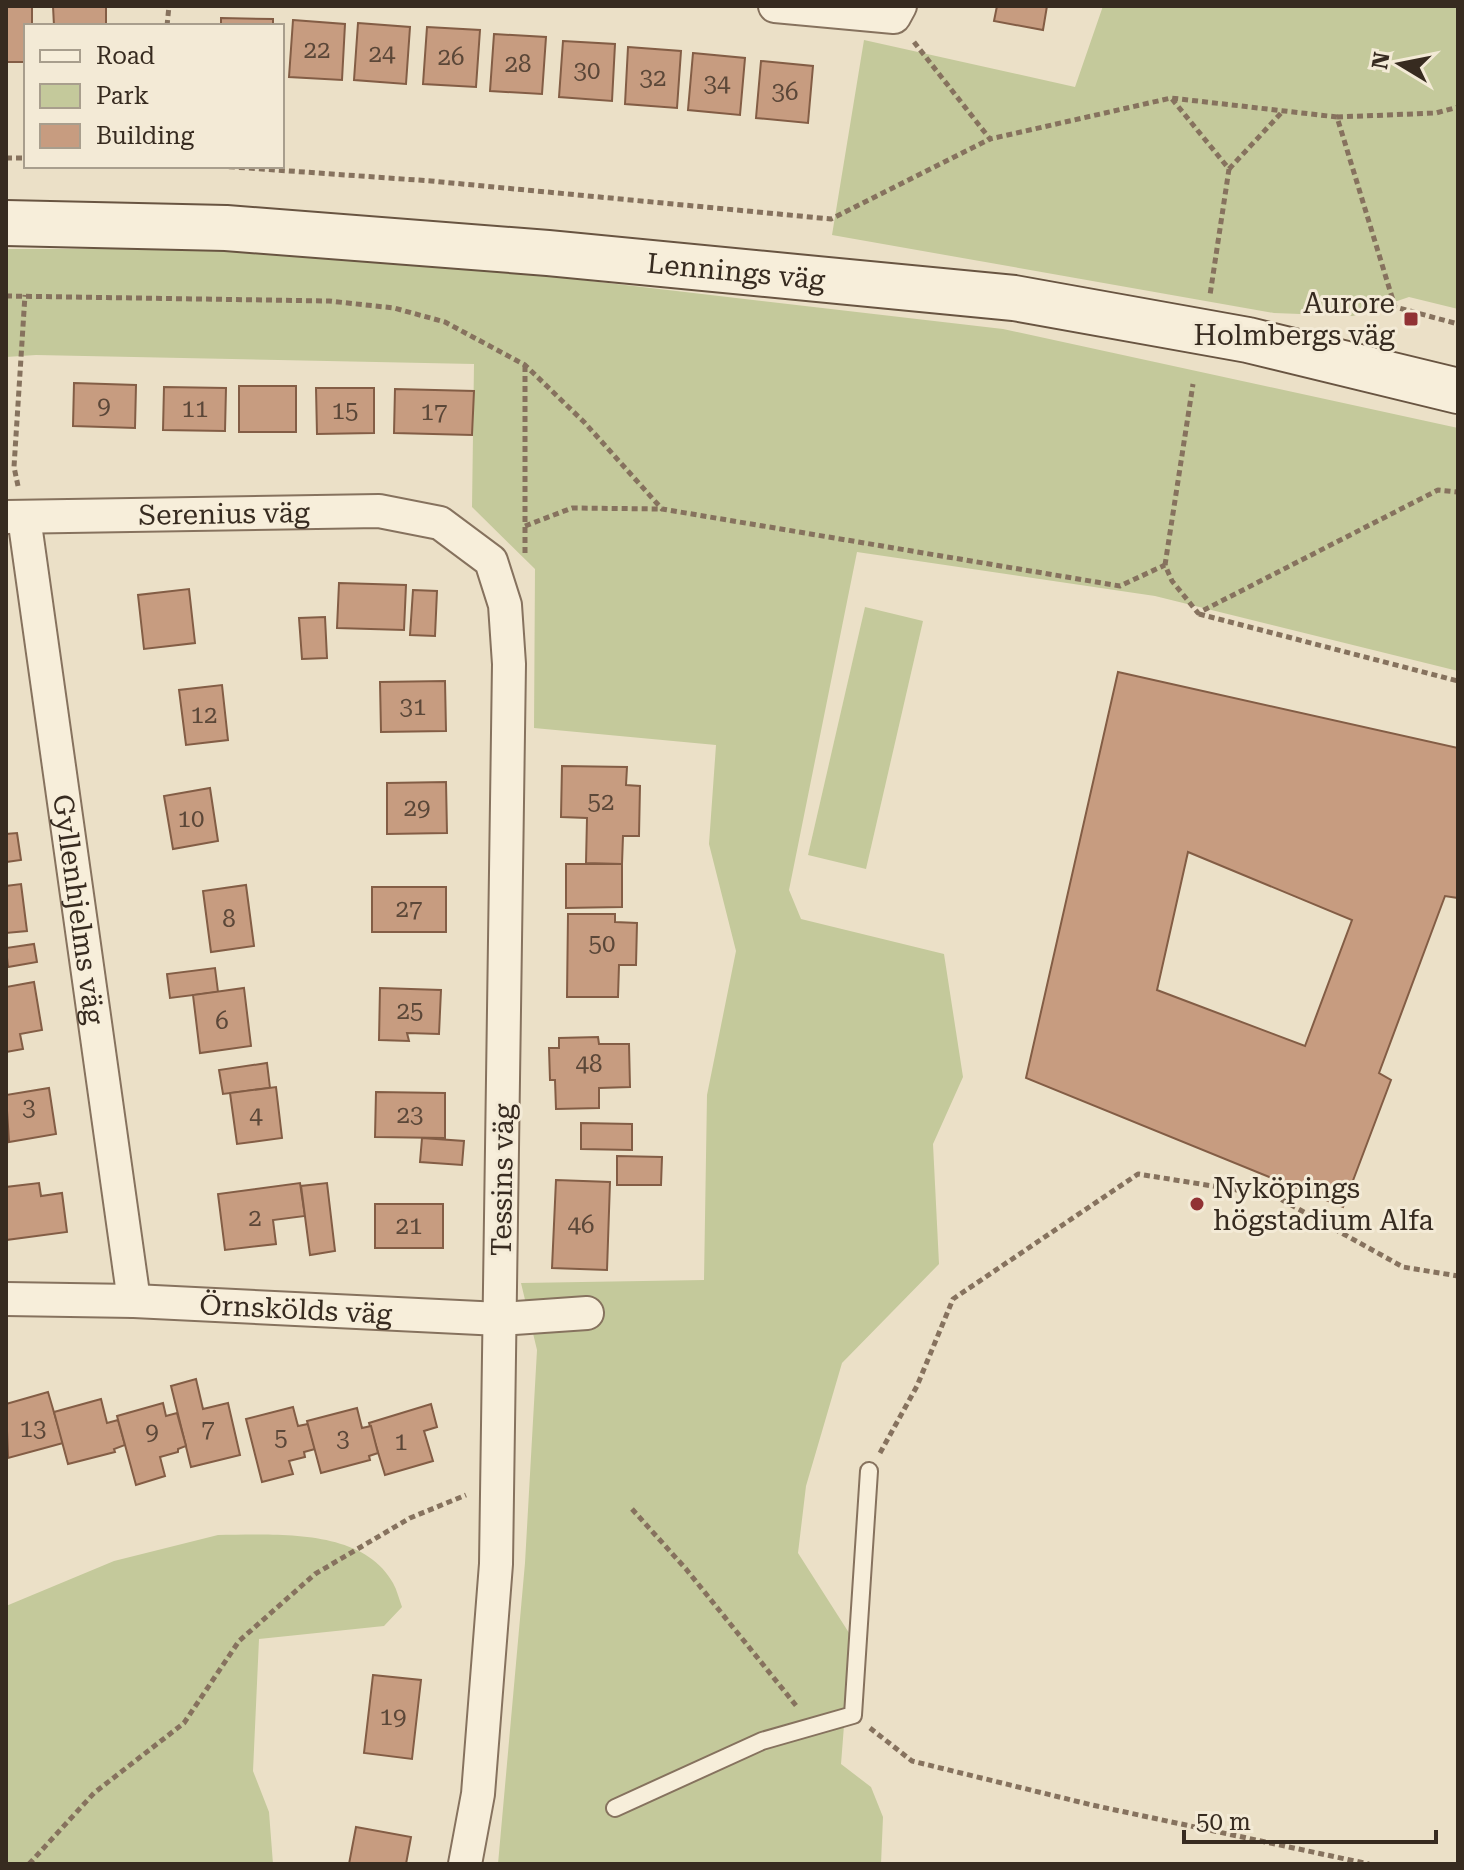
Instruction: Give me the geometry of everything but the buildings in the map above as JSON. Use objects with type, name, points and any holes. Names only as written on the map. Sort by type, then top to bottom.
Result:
[{"type":"main road","name":"Lennings väg","points":[[6,223],[226,228],[548,253],[1014,298],[1248,340],[1458,391]]},
{"type":"street","points":[[775,6],[897,11]]},
{"type":"street","name":"Serenius väg","points":[[15,517],[379,511],[440,523]]},
{"type":"street","name":"Gyllenhjelms väg","points":[[15,517],[134,1301]]},
{"type":"street","name":"Tessins väg","points":[[440,523],[491,561],[505,605],[509,664],[496,1564],[478,1794],[465,1864]]},
{"type":"street","name":"Örnskölds väg","points":[[6,1299],[134,1301],[500,1319],[587,1313]]},
{"type":"lane","points":[[615,1808],[762,1741],[853,1715],[869,1471]]},
{"type":"path","points":[[897,11],[990,139]]},
{"type":"path","points":[[1171,98],[1229,169]]},
{"type":"path","points":[[247,168],[431,181],[831,219],[990,139],[1171,98],[1337,117],[1436,113],[1458,107]]},
{"type":"path","points":[[1210,295],[1229,169],[1283,111]]},
{"type":"path","points":[[1337,117],[1395,307],[1458,324]]},
{"type":"path","points":[[15,517],[14,467],[25,295]]},
{"type":"path","points":[[6,296],[329,301],[394,308],[445,322],[525,365],[584,422],[662,509]]},
{"type":"path","points":[[525,365],[525,526],[572,508],[662,509],[1120,586],[1165,565]]},
{"type":"path","points":[[1193,384],[1165,565],[1172,581],[1198,613],[1458,681]]},
{"type":"path","points":[[1198,613],[1438,490],[1458,492]]},
{"type":"path","points":[[869,1471],[917,1386],[953,1299],[1138,1174],[1275,1196],[1403,1267],[1458,1276]]},
{"type":"path","points":[[29,1864],[94,1793],[184,1723],[239,1641],[315,1574],[410,1518],[497,1483]]},
{"type":"path","points":[[632,1509],[686,1569],[813,1726]]},
{"type":"path","points":[[853,1715],[912,1761],[1092,1805],[1369,1864]]},
{"type":"green space","points":[[1103,6],[1458,6],[1458,309],[1409,297],[1353,316],[1274,313],[832,235],[864,40],[1075,87]]},
{"type":"green space","points":[[6,249],[220,249],[548,276],[1003,329],[1458,428],[1458,671],[1155,596],[857,552],[789,890],[801,919],[944,954],[963,1077],[933,1144],[939,1264],[842,1363],[806,1486],[798,1553],[851,1636],[841,1764],[871,1787],[883,1817],[881,1864],[498,1864],[525,1563],[537,1350],[521,1283],[704,1280],[707,1095],[736,951],[709,844],[716,745],[534,728],[535,569],[472,507],[474,364],[36,355],[6,357]]},
{"type":"green space","points":[[865,607],[923,621],[866,869],[808,855]]},
{"type":"green space","points":[[218,1535],[289,1535],[338,1543],[360,1552],[379,1565],[393,1583],[402,1607],[384,1626],[259,1639],[253,1771],[269,1812],[273,1864],[6,1864],[6,1606],[114,1561]]},
{"type":"place","name":"Aurore Holmbergs väg","points":[[1411,319]]},
{"type":"place","name":"Nyköpings högstadium Alfa","points":[[1197,1204]]}]
